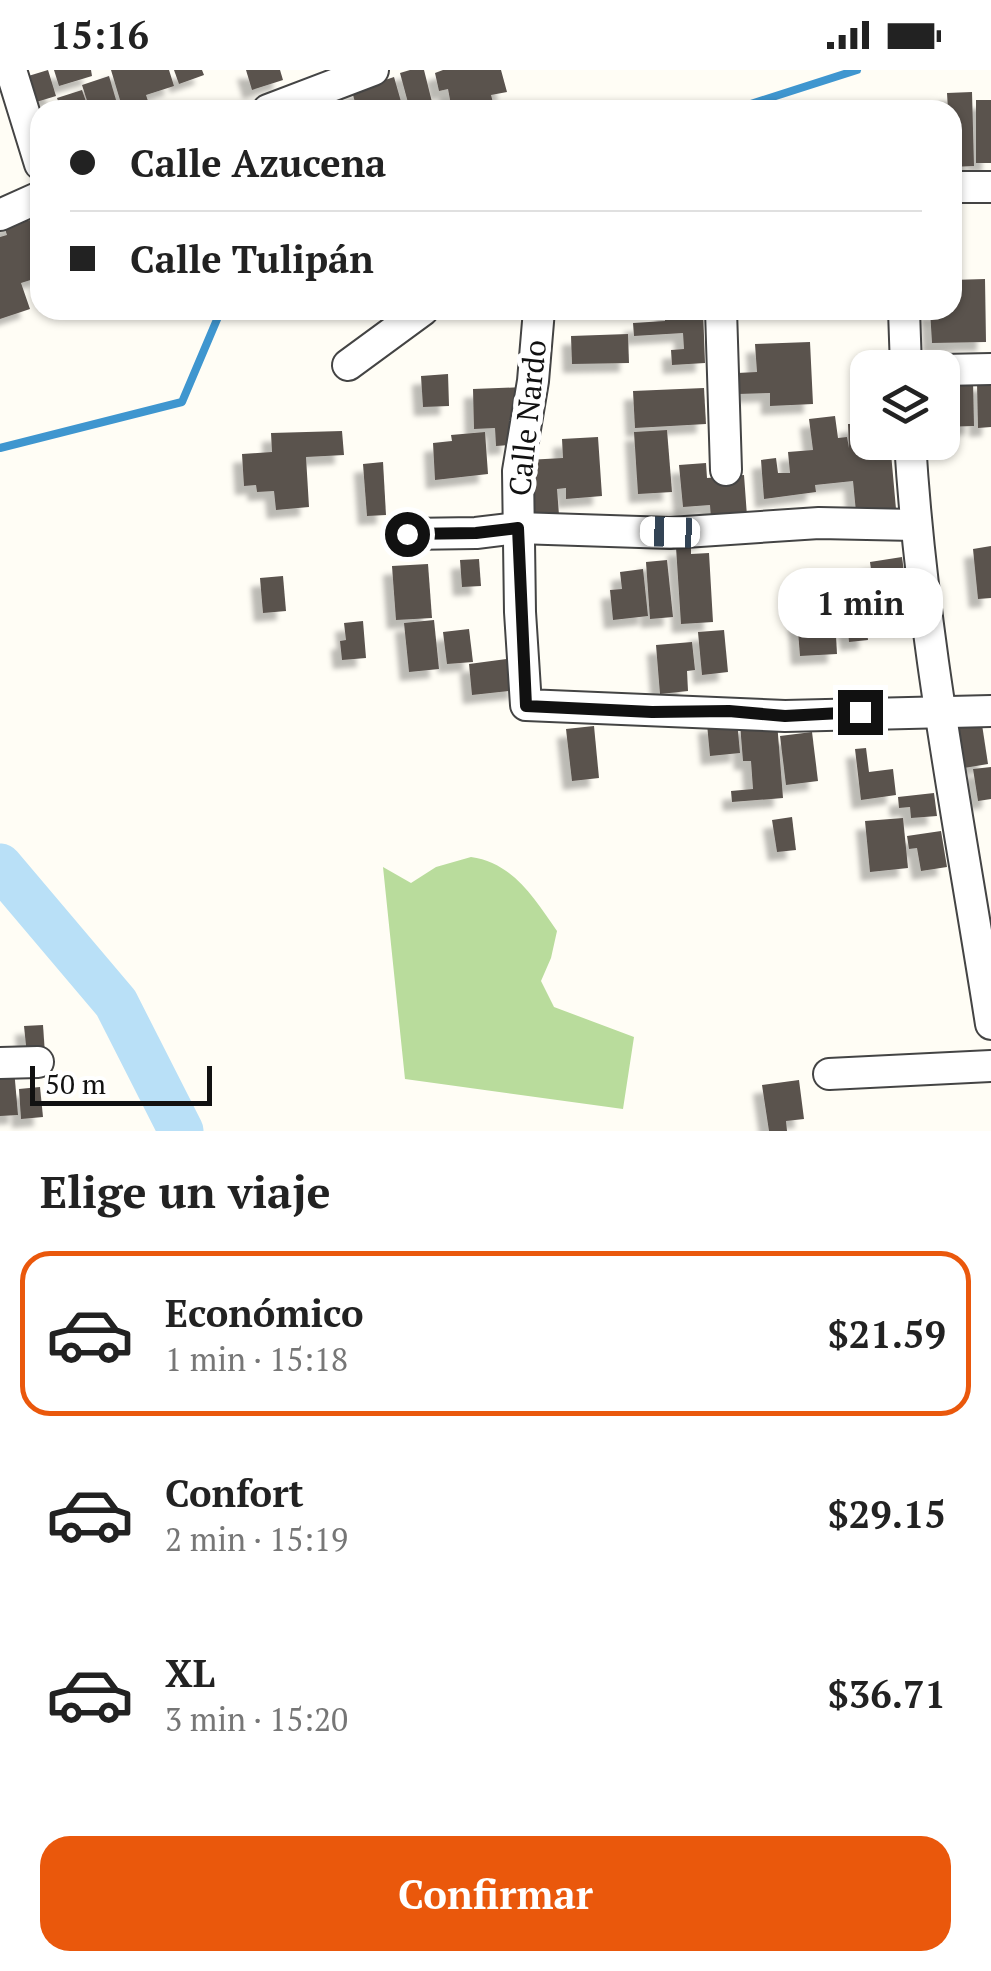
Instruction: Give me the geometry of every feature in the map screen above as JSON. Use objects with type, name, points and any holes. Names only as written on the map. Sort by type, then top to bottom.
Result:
[{"type":"street","points":[[11,70],[30,132]]},
{"type":"street","points":[[294,100],[373,70]]},
{"type":"street","points":[[962,187],[991,186]]},
{"type":"street","points":[[0,215],[30,202]]},
{"type":"street","points":[[348,365],[409,320]]},
{"type":"street","name":"Calle Nardo","points":[[538,320],[518,471],[526,706],[785,716],[938,711]]},
{"type":"street","points":[[721,320],[726,470]]},
{"type":"street","points":[[904,320],[905,350]]},
{"type":"street","points":[[960,369],[991,368]]},
{"type":"street","points":[[911,460],[915,525],[938,711],[991,1024]]},
{"type":"street","points":[[407,534],[518,528],[670,532],[818,523],[915,525]]},
{"type":"street","points":[[938,711],[991,711]]},
{"type":"street","points":[[0,1063],[38,1062]]},
{"type":"street","points":[[829,1074],[991,1066]]},
{"type":"green space","points":[[471,857],[511,874],[557,931],[541,981],[554,1007],[634,1037],[623,1109],[405,1079],[383,867],[411,883],[436,867]]},
{"type":"building","points":[[48,70],[56,96],[32,100],[25,77]]},
{"type":"building","points":[[54,70],[91,70],[92,76],[59,86]]},
{"type":"building","points":[[111,70],[169,70],[174,86],[146,95],[148,100],[120,100]]},
{"type":"building","points":[[174,70],[202,70],[204,75],[179,84]]},
{"type":"building","points":[[246,70],[280,70],[283,80],[252,90]]},
{"type":"building","points":[[424,70],[432,100],[407,100],[400,73]]},
{"type":"building","points":[[501,70],[507,92],[491,95],[492,100],[450,100],[448,89],[439,91],[435,73]]},
{"type":"building","points":[[109,76],[116,100],[87,100],[82,85]]},
{"type":"building","points":[[394,77],[401,100],[354,100],[352,91]]},
{"type":"building","points":[[82,90],[86,100],[58,100]]},
{"type":"building","points":[[972,92],[974,166],[962,167],[962,100],[947,100],[947,93]]},
{"type":"building","points":[[976,100],[991,100],[991,163],[976,163]]},
{"type":"building","points":[[25,216],[30,220],[30,280],[21,283],[30,309],[0,319],[0,237],[7,235],[3,223]]},
{"type":"building","points":[[985,279],[986,342],[932,343],[931,320],[962,320],[962,280]]},
{"type":"building","points":[[703,320],[705,363],[672,365],[671,350],[684,349],[683,333],[634,336],[633,323]]},
{"type":"building","points":[[628,334],[629,363],[572,364],[571,336]]},
{"type":"building","points":[[810,342],[813,404],[770,406],[770,393],[738,394],[737,373],[757,372],[755,344]]},
{"type":"building","points":[[448,374],[449,406],[423,407],[421,376]]},
{"type":"building","points":[[960,380],[973,380],[974,426],[960,426]]},
{"type":"building","points":[[977,382],[991,382],[991,427],[978,428]]},
{"type":"building","points":[[524,387],[525,420],[509,420],[510,445],[496,446],[495,428],[474,429],[473,389]]},
{"type":"building","points":[[704,388],[706,424],[635,428],[633,391]]},
{"type":"building","points":[[835,416],[838,438],[847,437],[849,448],[850,424],[850,460],[892,460],[896,509],[856,512],[853,481],[815,485],[816,492],[764,499],[761,460],[776,458],[778,473],[790,473],[788,452],[813,450],[809,419]]},
{"type":"building","points":[[667,430],[672,492],[638,494],[634,432]]},
{"type":"building","points":[[342,431],[344,455],[306,457],[309,507],[276,510],[274,491],[257,492],[256,485],[244,486],[242,454],[272,452],[271,433]]},
{"type":"building","points":[[485,432],[488,474],[435,480],[433,443],[452,441],[451,435]]},
{"type":"building","points":[[598,437],[602,496],[566,499],[566,488],[557,489],[559,515],[531,517],[527,460],[563,458],[562,439]]},
{"type":"building","points":[[383,462],[386,515],[367,516],[363,464]]},
{"type":"building","points":[[706,463],[707,478],[744,475],[747,516],[711,519],[710,505],[683,507],[679,465]]},
{"type":"building","points":[[691,546],[691,554],[709,553],[713,622],[681,624],[676,547]]},
{"type":"building","points":[[991,546],[991,598],[978,599],[973,549]]},
{"type":"building","points":[[902,557],[908,602],[876,607],[870,562]]},
{"type":"building","points":[[479,559],[481,586],[462,587],[460,560]]},
{"type":"building","points":[[667,560],[673,617],[650,619],[646,562]]},
{"type":"building","points":[[428,564],[432,618],[396,620],[392,566]]},
{"type":"building","points":[[643,569],[648,616],[613,620],[610,590],[622,589],[620,572]]},
{"type":"building","points":[[283,576],[286,611],[263,613],[260,578]]},
{"type":"building","points":[[800,581],[821,581],[821,608],[800,608]]},
{"type":"building","points":[[835,616],[837,654],[800,656],[797,619]]},
{"type":"building","points":[[434,620],[439,669],[409,672],[404,623]]},
{"type":"building","points":[[363,621],[366,658],[342,660],[340,641],[346,640],[344,623]]},
{"type":"building","points":[[866,621],[868,640],[849,642],[847,622]]},
{"type":"building","points":[[469,629],[473,662],[447,664],[443,632]]},
{"type":"building","points":[[724,630],[728,672],[702,675],[698,632]]},
{"type":"building","points":[[692,642],[695,670],[687,671],[688,691],[660,694],[656,645]]},
{"type":"building","points":[[514,658],[518,690],[472,695],[469,664]]},
{"type":"building","points":[[981,718],[988,764],[964,768],[955,722]]},
{"type":"building","points":[[737,721],[740,753],[710,756],[707,724]]},
{"type":"building","points":[[777,722],[783,798],[732,802],[731,791],[753,789],[751,761],[743,761],[740,724]]},
{"type":"building","points":[[594,726],[599,778],[572,781],[566,729]]},
{"type":"building","points":[[812,732],[818,781],[786,785],[780,736]]},
{"type":"building","points":[[866,748],[869,772],[893,769],[896,795],[861,800],[855,749]]},
{"type":"building","points":[[991,767],[991,799],[978,801],[973,769]]},
{"type":"building","points":[[934,793],[937,816],[911,818],[910,807],[899,808],[898,797]]},
{"type":"building","points":[[792,817],[796,850],[777,852],[772,820]]},
{"type":"building","points":[[903,818],[908,868],[870,872],[865,821]]},
{"type":"building","points":[[941,831],[947,867],[921,871],[917,848],[909,849],[907,836]]},
{"type":"building","points":[[43,1025],[45,1054],[27,1055],[24,1026]]},
{"type":"building","points":[[14,1069],[18,1115],[0,1116],[0,1071]]},
{"type":"building","points":[[799,1080],[804,1119],[786,1121],[787,1131],[769,1131],[762,1085]]},
{"type":"building","points":[[40,1087],[43,1117],[21,1119],[19,1089]]},
{"type":"waterway","points":[[763,100],[857,70]]},
{"type":"waterway","points":[[0,448],[182,402],[217,320]]},
{"type":"waterway","points":[[0,866],[116,1003],[181,1131]]},
{"type":"route","points":[[407,534],[518,528],[526,706],[785,716],[860,712]]}]
